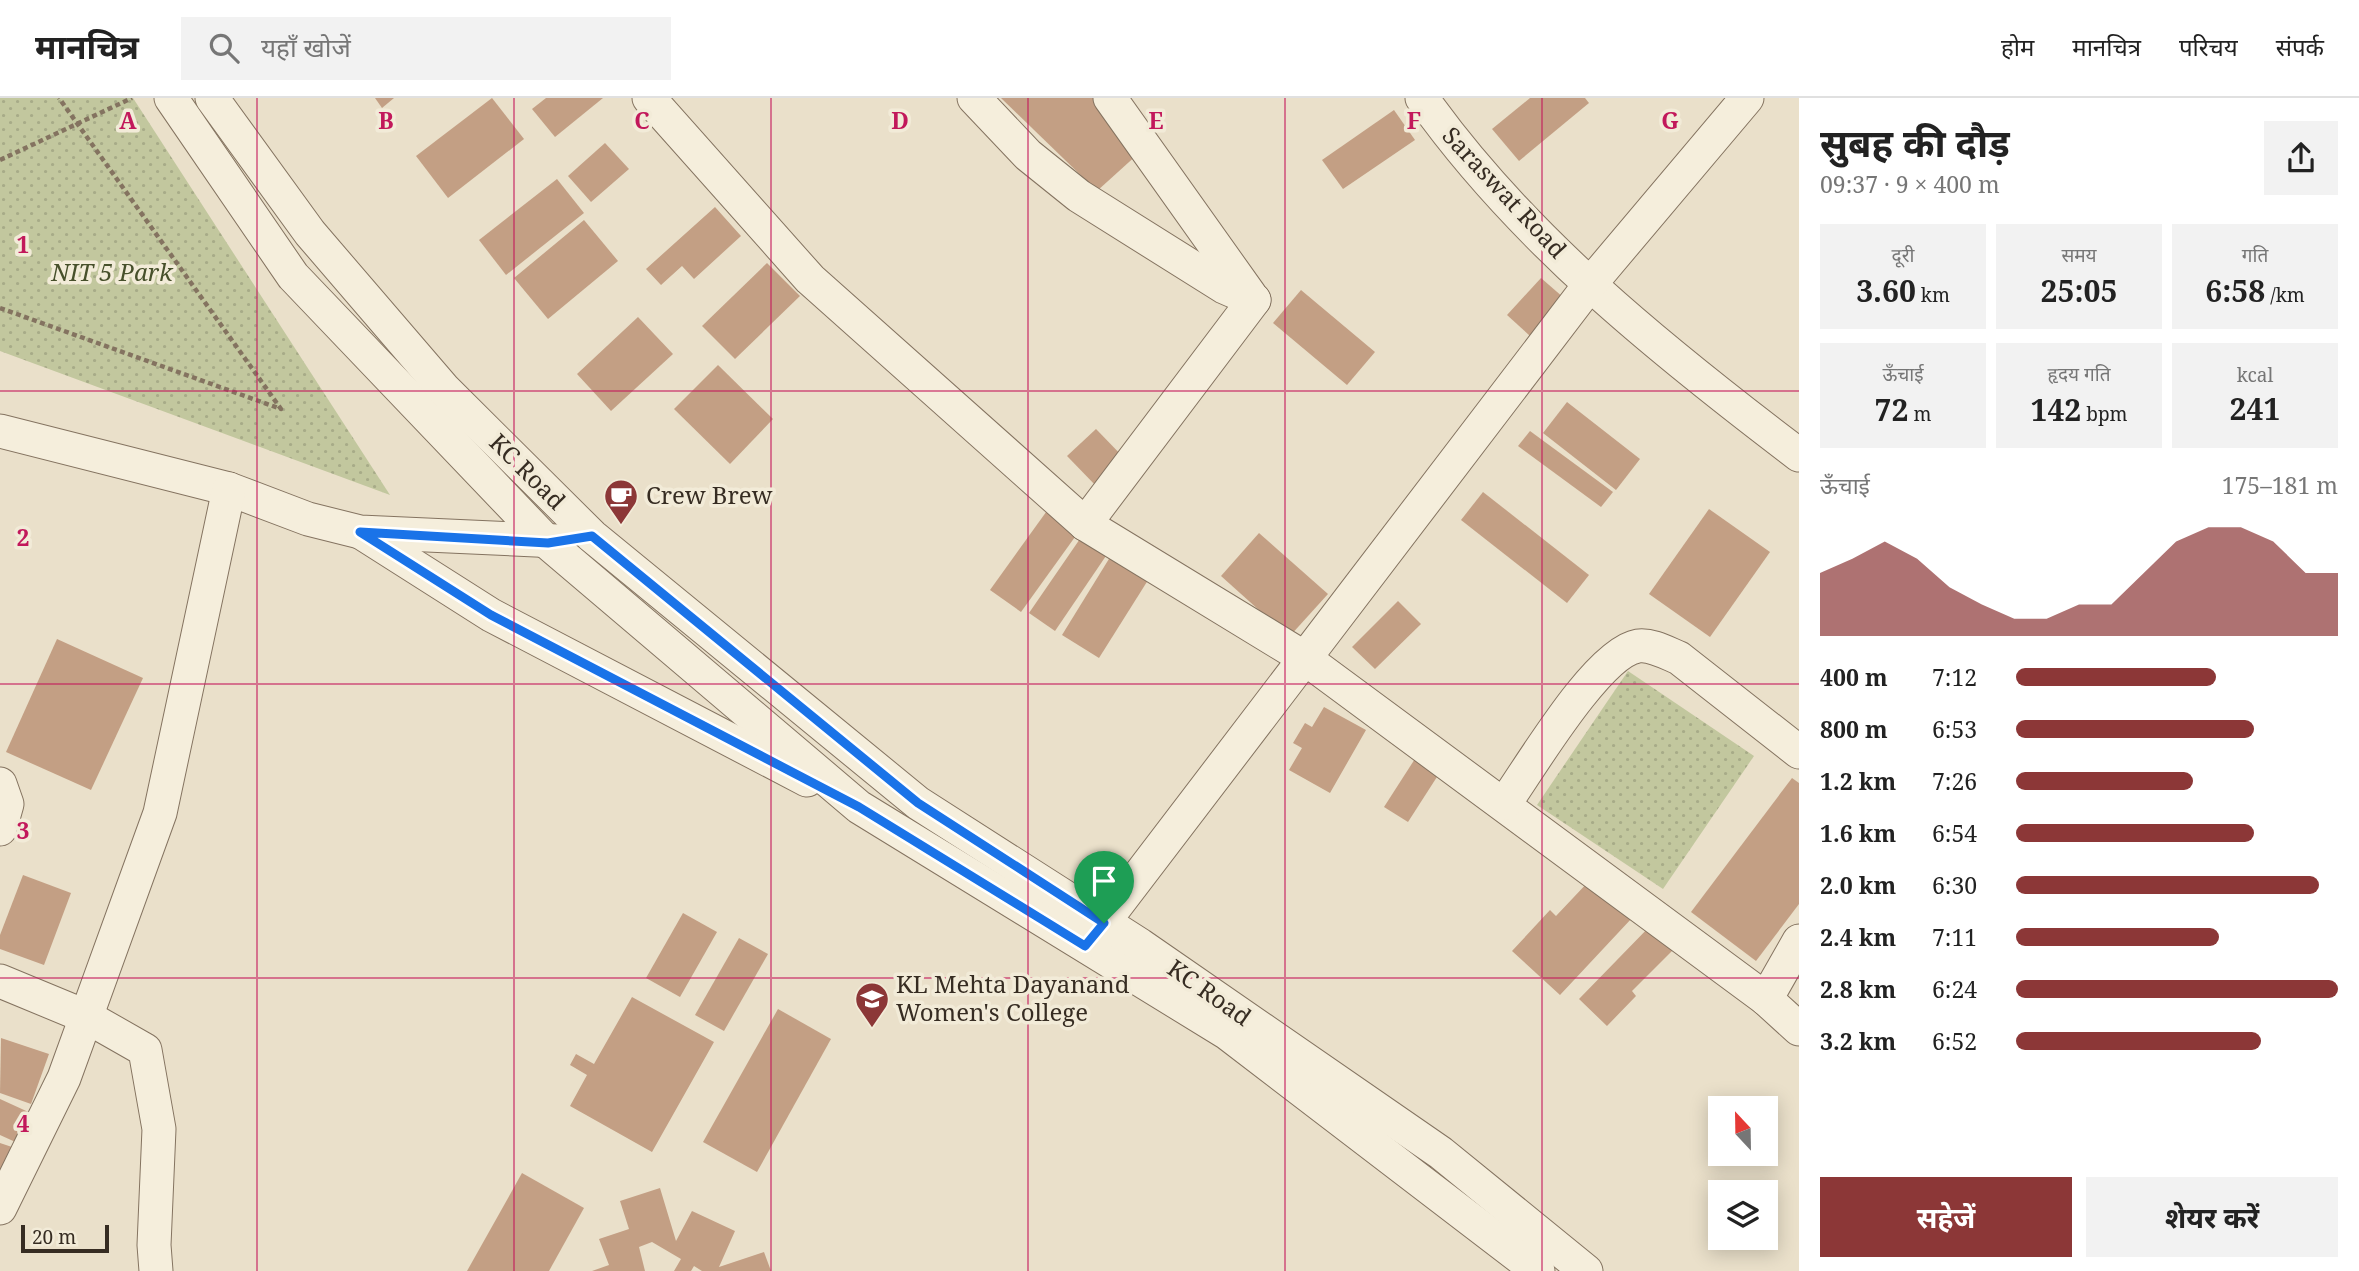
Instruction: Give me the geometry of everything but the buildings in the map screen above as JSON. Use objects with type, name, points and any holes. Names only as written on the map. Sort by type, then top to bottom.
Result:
[{"type":"street","points":[[171,98],[293,276],[548,543],[859,807]]},
{"type":"street","name":"KC Road","points":[[212,98],[310,233],[443,389],[592,536],[918,803],[1095,934],[1441,1153],[1579,1269]]},
{"type":"street","points":[[649,98],[810,279],[1085,524],[1304,657],[1505,803],[1766,999],[1799,1029]]},
{"type":"street","points":[[974,98],[1028,155],[1079,196],[1224,287],[1254,300]]},
{"type":"street","points":[[1110,98],[1254,300]]},
{"type":"street","name":"Saraswat Road","points":[[1422,98],[1446,132],[1557,253],[1711,388],[1799,455]]},
{"type":"street","points":[[1095,934],[1591,284],[1746,98]]},
{"type":"street","points":[[1085,524],[1254,300]]},
{"type":"street","points":[[0,431],[229,489],[308,519],[360,532],[548,543],[592,536]]},
{"type":"street","points":[[0,1208],[64,1078],[160,813],[229,489]]},
{"type":"street","points":[[360,532],[491,615],[1095,934],[1538,1271]]},
{"type":"street","points":[[1505,803],[1595,675],[1618,656],[1639,646],[1658,649],[1679,658],[1799,752]]},
{"type":"street","points":[[0,783],[7,804],[0,829]]},
{"type":"street","points":[[1766,999],[1799,941]]},
{"type":"street","points":[[0,981],[87,1017],[145,1050],[159,1129],[154,1245],[156,1271]]},
{"type":"path","points":[[0,308],[281,408],[60,98]]},
{"type":"path","points":[[0,160],[132,98]]},
{"type":"green space","name":"NIT 5 Park","points":[[0,98],[133,98],[390,495],[0,351]]},
{"type":"green space","points":[[1628,671],[1754,756],[1663,889],[1537,805]]},
{"type":"place","name":"Crew Brew","points":[[621,526]]},
{"type":"place","name":"KL Mehta Dayanand Women's College","points":[[872,1029]]},
{"type":"route","points":[[360,532],[548,543],[592,536],[918,803],[1104,923],[1085,946],[859,807],[491,615],[360,532]]}]
